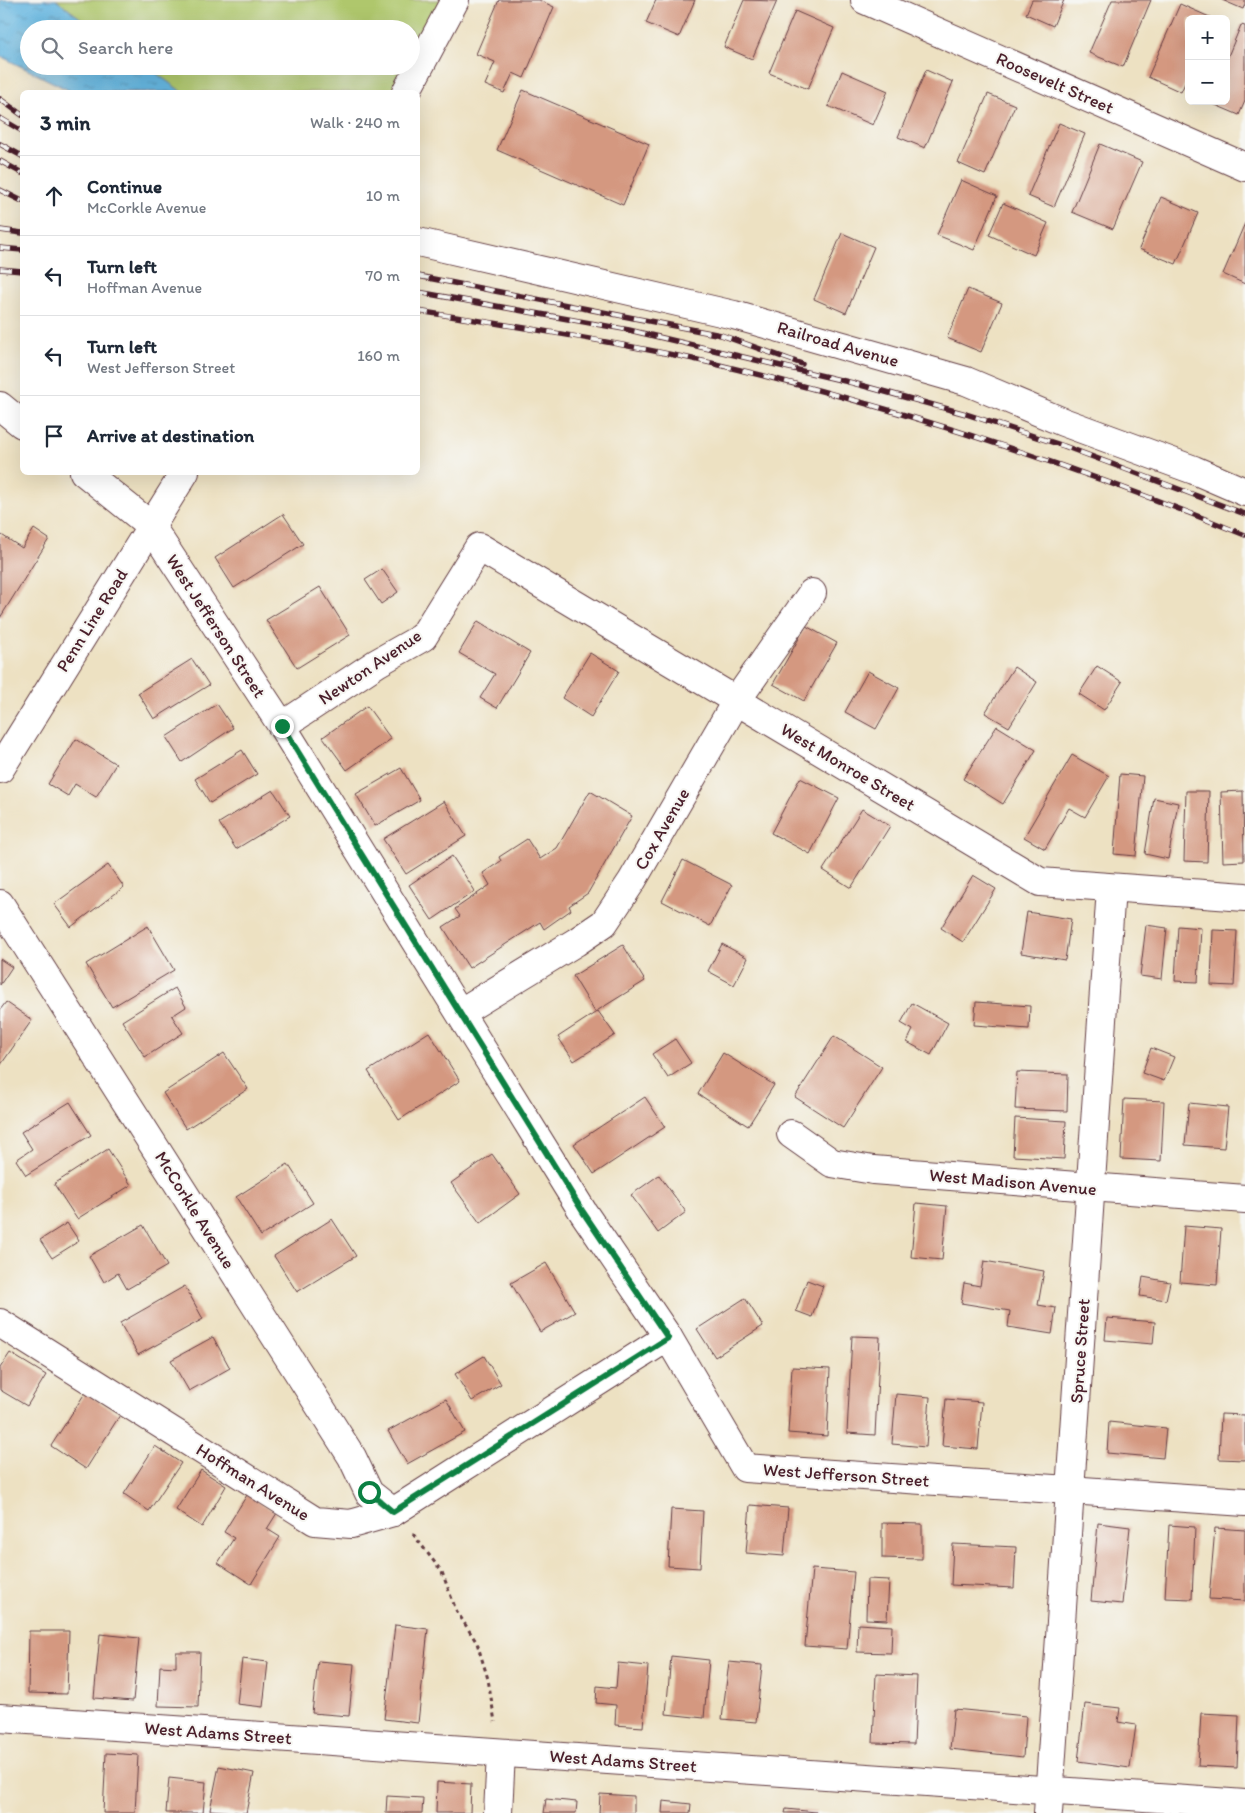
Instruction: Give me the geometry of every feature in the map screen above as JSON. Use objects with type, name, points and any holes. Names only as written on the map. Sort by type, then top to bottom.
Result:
[{"type":"street","points":[[420,66],[455,0]]},
{"type":"street","name":"Roosevelt Street","points":[[864,0],[1245,167]]},
{"type":"street","points":[[407,90],[415,75]]},
{"type":"street","name":"Railroad Avenue","points":[[420,242],[734,315],[966,381],[1063,422],[1194,470],[1245,492]]},
{"type":"street","points":[[0,406],[20,422]]},
{"type":"street","name":"West Jefferson Street","points":[[88,475],[150,525],[282,726],[583,1212],[668,1338],[745,1468],[1245,1502]]},
{"type":"street","name":"Penn Line Road","points":[[0,769],[150,525],[183,475]]},
{"type":"street","name":"Newton Avenue","points":[[282,726],[377,663],[422,637],[479,547]]},
{"type":"street","name":"West Monroe Street","points":[[479,547],[1040,882],[1245,897]]},
{"type":"street","name":"Cox Avenue","points":[[460,1012],[576,942],[604,922],[632,881],[737,700],[812,593]]},
{"type":"street","name":"Spruce Street","points":[[1049,1802],[1069,1490],[1092,1188],[1110,888]]},
{"type":"street","name":"McCorkle Avenue","points":[[0,904],[352,1457],[369,1492],[393,1512]]},
{"type":"street","name":"West Madison Avenue","points":[[791,1134],[832,1162],[872,1170],[1245,1198]]},
{"type":"street","name":"Hoffman Avenue","points":[[0,1323],[315,1521],[351,1524],[393,1512],[668,1338]]},
{"type":"street","name":"West Adams Street","points":[[0,1718],[501,1752],[1049,1802],[1245,1804]]},
{"type":"street","points":[[498,1813],[501,1752]]},
{"type":"path","points":[[393,1512],[423,1544],[442,1572],[456,1610],[477,1643],[488,1679],[501,1752]]},
{"type":"green space","points":[[56,0],[449,0],[420,47],[420,20],[83,20]]},
{"type":"green space","points":[[158,75],[402,75],[393,90],[179,90]]},
{"type":"water","points":[[0,0],[56,0],[83,20],[20,20],[20,66],[0,56]]},
{"type":"water","points":[[38,75],[158,75],[179,90],[68,90]]},
{"type":"building","points":[[499,0],[539,0],[554,7],[524,78],[513,73],[504,93],[485,85],[495,62],[476,54]]},
{"type":"building","points":[[656,0],[695,0],[679,37],[646,23]]},
{"type":"building","points":[[744,0],[777,1],[752,59],[724,47]]},
{"type":"building","points":[[1032,0],[1064,0],[1053,26],[1026,14]]},
{"type":"building","points":[[1112,0],[1151,0],[1123,67],[1089,53]]},
{"type":"building","points":[[1222,0],[1245,0],[1245,4],[1243,9]]},
{"type":"building","points":[[1180,4],[1205,15],[1185,15],[1185,83],[1181,92],[1148,77]]},
{"type":"building","points":[[795,11],[834,28],[808,89],[769,73]]},
{"type":"building","points":[[1241,25],[1245,26],[1245,101],[1239,115],[1215,105],[1230,105],[1230,51]]},
{"type":"building","points":[[926,70],[953,82],[925,148],[898,137]]},
{"type":"building","points":[[842,71],[888,91],[873,125],[828,106]]},
{"type":"building","points":[[523,90],[649,144],[623,205],[497,150]]},
{"type":"building","points":[[988,94],[1015,105],[985,175],[958,163]]},
{"type":"building","points":[[1059,123],[1085,134],[1054,207],[1028,196]]},
{"type":"building","points":[[1100,144],[1142,162],[1113,229],[1072,212]]},
{"type":"building","points":[[961,180],[997,196],[974,250],[937,235]]},
{"type":"building","points":[[1161,197],[1198,213],[1176,264],[1139,249]]},
{"type":"building","points":[[1003,203],[1048,223],[1034,255],[989,235]]},
{"type":"building","points":[[1245,223],[1245,284],[1223,274]]},
{"type":"building","points":[[842,233],[874,247],[846,313],[814,299]]},
{"type":"building","points":[[968,289],[1002,303],[981,352],[947,338]]},
{"type":"building","points":[[283,514],[303,544],[234,588],[215,558]]},
{"type":"building","points":[[34,529],[49,539],[0,618],[0,534],[22,548]]},
{"type":"building","points":[[382,569],[398,592],[381,604],[365,580]]},
{"type":"building","points":[[320,587],[350,635],[297,668],[266,620]]},
{"type":"building","points":[[478,621],[530,653],[497,708],[480,698],[495,674],[459,653]]},
{"type":"building","points":[[806,626],[837,643],[804,701],[773,684]]},
{"type":"building","points":[[590,653],[619,671],[591,717],[562,698]]},
{"type":"building","points":[[192,659],[209,685],[154,719],[138,693]]},
{"type":"building","points":[[1097,666],[1122,682],[1104,710],[1079,694]]},
{"type":"building","points":[[1014,667],[1037,682],[1009,727],[985,713]]},
{"type":"building","points":[[868,671],[899,688],[876,729],[845,712]]},
{"type":"building","points":[[217,704],[233,728],[182,762],[166,737]]},
{"type":"building","points":[[367,706],[391,739],[347,770],[323,737]]},
{"type":"building","points":[[997,726],[1036,750],[1003,804],[963,779]]},
{"type":"building","points":[[76,739],[116,764],[96,797],[75,784],[68,796],[48,784]]},
{"type":"building","points":[[242,750],[257,774],[210,803],[195,779]]},
{"type":"building","points":[[1072,755],[1109,776],[1085,817],[1069,808],[1045,849],[1024,837]]},
{"type":"building","points":[[401,768],[420,800],[375,826],[356,794]]},
{"type":"building","points":[[1120,774],[1143,776],[1136,856],[1114,854]]},
{"type":"building","points":[[800,778],[839,798],[810,854],[771,833]]},
{"type":"building","points":[[273,790],[290,816],[236,849],[219,823]]},
{"type":"building","points":[[590,791],[632,816],[588,893],[569,906],[571,910],[544,929],[540,922],[469,968],[443,927],[460,916],[455,909],[490,885],[483,873],[501,861],[499,857],[527,839],[540,859],[557,848]]},
{"type":"building","points":[[1186,791],[1209,791],[1207,862],[1184,861]]},
{"type":"building","points":[[1243,791],[1244,861],[1223,862],[1221,792]]},
{"type":"building","points":[[1154,798],[1178,803],[1168,859],[1145,854]]},
{"type":"building","points":[[444,801],[466,836],[406,874],[383,839]]},
{"type":"building","points":[[862,809],[890,826],[851,888],[823,870]]},
{"type":"building","points":[[452,856],[475,891],[432,920],[409,885]]},
{"type":"building","points":[[683,860],[732,885],[710,926],[662,901]]},
{"type":"building","points":[[108,865],[124,887],[71,927],[54,904]]},
{"type":"building","points":[[973,875],[996,889],[963,942],[941,928]]},
{"type":"building","points":[[1027,912],[1071,919],[1065,960],[1021,953]]},
{"type":"building","points":[[1146,925],[1167,928],[1162,979],[1140,976]]},
{"type":"building","points":[[148,926],[174,970],[112,1007],[86,964]]},
{"type":"building","points":[[1178,926],[1201,928],[1198,982],[1175,981]]},
{"type":"building","points":[[1213,930],[1237,931],[1234,986],[1211,985]]},
{"type":"building","points":[[722,944],[748,958],[734,985],[708,971]]},
{"type":"building","points":[[623,945],[645,981],[595,1012],[573,976]]},
{"type":"building","points":[[0,959],[12,967],[0,985]]},
{"type":"building","points":[[175,988],[186,1007],[172,1016],[183,1033],[145,1057],[122,1021]]},
{"type":"building","points":[[6,1002],[32,1020],[0,1066],[0,1010]]},
{"type":"building","points":[[976,1002],[1030,1006],[1029,1029],[974,1025]]},
{"type":"building","points":[[912,1003],[948,1023],[931,1055],[907,1042],[913,1030],[901,1023]]},
{"type":"building","points":[[598,1011],[615,1035],[574,1061],[558,1037]]},
{"type":"building","points":[[429,1032],[460,1081],[399,1120],[368,1071]]},
{"type":"building","points":[[834,1036],[882,1067],[843,1128],[795,1097]]},
{"type":"building","points":[[675,1039],[691,1063],[668,1078],[652,1054]]},
{"type":"building","points":[[1151,1048],[1174,1057],[1164,1081],[1142,1073]]},
{"type":"building","points":[[224,1053],[248,1089],[186,1129],[163,1093]]},
{"type":"building","points":[[723,1053],[774,1085],[748,1126],[698,1094]]},
{"type":"building","points":[[1017,1072],[1068,1074],[1067,1111],[1015,1109]]},
{"type":"building","points":[[645,1097],[665,1127],[594,1174],[574,1144]]},
{"type":"building","points":[[1124,1099],[1164,1101],[1161,1161],[1121,1159]]},
{"type":"building","points":[[70,1102],[91,1135],[26,1175],[16,1160],[32,1149],[21,1132]]},
{"type":"building","points":[[1189,1103],[1228,1107],[1224,1148],[1185,1145]]},
{"type":"building","points":[[1015,1118],[1066,1121],[1064,1159],[1013,1156]]},
{"type":"building","points":[[108,1149],[131,1185],[77,1219],[54,1184]]},
{"type":"building","points":[[492,1154],[520,1194],[480,1223],[451,1183]]},
{"type":"building","points":[[288,1164],[313,1203],[261,1236],[236,1197]]},
{"type":"building","points":[[659,1175],[686,1212],[658,1233],[631,1195]]},
{"type":"building","points":[[916,1203],[947,1206],[942,1260],[911,1257]]},
{"type":"building","points":[[332,1219],[356,1256],[297,1292],[274,1256]]},
{"type":"building","points":[[67,1223],[79,1241],[52,1258],[40,1240]]},
{"type":"building","points":[[143,1225],[167,1266],[127,1289],[118,1273],[104,1282],[89,1256]]},
{"type":"building","points":[[1184,1226],[1221,1229],[1217,1285],[1180,1282]]},
{"type":"building","points":[[984,1261],[1044,1271],[1038,1305],[1056,1308],[1052,1334],[1008,1327],[1010,1311],[961,1303],[964,1283],[980,1286]]},
{"type":"building","points":[[546,1263],[575,1312],[540,1332],[511,1283]]},
{"type":"building","points":[[1143,1277],[1170,1282],[1166,1300],[1140,1296]]},
{"type":"building","points":[[807,1280],[823,1286],[812,1317],[796,1311]]},
{"type":"building","points":[[185,1286],[203,1319],[138,1355],[120,1323]]},
{"type":"building","points":[[745,1298],[763,1326],[715,1357],[697,1329]]},
{"type":"building","points":[[1107,1318],[1155,1322],[1153,1344],[1105,1340]]},
{"type":"building","points":[[852,1336],[880,1337],[875,1435],[847,1433]]},
{"type":"building","points":[[213,1337],[230,1368],[189,1391],[171,1360]]},
{"type":"building","points":[[10,1353],[46,1375],[27,1406],[0,1390],[0,1368]]},
{"type":"building","points":[[484,1356],[501,1384],[472,1401],[455,1374]]},
{"type":"building","points":[[792,1367],[830,1369],[827,1436],[788,1433]]},
{"type":"building","points":[[85,1393],[120,1415],[86,1469],[51,1446]]},
{"type":"building","points":[[896,1394],[930,1397],[926,1447],[892,1444]]},
{"type":"building","points":[[446,1399],[465,1432],[407,1464],[388,1431]]},
{"type":"building","points":[[946,1399],[982,1402],[978,1449],[942,1446]]},
{"type":"building","points":[[1221,1414],[1245,1415],[1245,1460],[1219,1459]]},
{"type":"building","points":[[1109,1422],[1166,1428],[1163,1458],[1107,1453]]},
{"type":"building","points":[[155,1446],[181,1463],[149,1511],[124,1494]]},
{"type":"building","points":[[201,1470],[226,1486],[202,1527],[176,1510]]},
{"type":"building","points":[[247,1495],[277,1513],[267,1529],[280,1537],[251,1584],[218,1563],[234,1538],[224,1532]]},
{"type":"building","points":[[750,1505],[788,1508],[784,1556],[746,1553]]},
{"type":"building","points":[[671,1509],[703,1511],[700,1568],[668,1566]]},
{"type":"building","points":[[882,1523],[922,1524],[922,1559],[882,1558]]},
{"type":"building","points":[[1098,1523],[1130,1527],[1122,1604],[1091,1601]]},
{"type":"building","points":[[1169,1525],[1195,1527],[1192,1599],[1165,1598]]},
{"type":"building","points":[[1215,1528],[1245,1530],[1245,1601],[1209,1599]]},
{"type":"building","points":[[953,1544],[1016,1547],[1014,1588],[951,1585]]},
{"type":"building","points":[[812,1569],[854,1572],[847,1649],[805,1646]]},
{"type":"building","points":[[867,1579],[889,1580],[887,1620],[866,1619]]},
{"type":"building","points":[[858,1624],[892,1626],[891,1653],[857,1652]]},
{"type":"building","points":[[395,1625],[428,1629],[418,1723],[384,1719]]},
{"type":"building","points":[[29,1631],[69,1631],[67,1694],[28,1693]]},
{"type":"building","points":[[100,1634],[139,1638],[133,1701],[94,1698]]},
{"type":"building","points":[[176,1652],[200,1652],[198,1707],[158,1706],[160,1666],[176,1667]]},
{"type":"building","points":[[671,1656],[709,1660],[704,1718],[666,1714]]},
{"type":"building","points":[[242,1659],[268,1662],[263,1707],[237,1704]]},
{"type":"building","points":[[318,1661],[354,1664],[349,1716],[312,1713]]},
{"type":"building","points":[[729,1662],[762,1665],[756,1722],[722,1719]]},
{"type":"building","points":[[618,1663],[648,1666],[643,1727],[615,1725],[616,1705],[596,1703],[597,1686],[616,1688]]},
{"type":"building","points":[[876,1674],[917,1676],[914,1744],[873,1743]]},
{"type":"building","points":[[1085,1704],[1120,1708],[1118,1722],[1136,1725],[1130,1768],[1078,1761]]},
{"type":"building","points":[[954,1709],[1026,1716],[1023,1757],[950,1749]]},
{"type":"building","points":[[1201,1713],[1239,1715],[1237,1768],[1198,1766]]},
{"type":"building","points":[[106,1753],[138,1755],[135,1813],[103,1813]]},
{"type":"building","points":[[219,1766],[254,1773],[246,1813],[210,1810]]},
{"type":"building","points":[[169,1778],[206,1782],[203,1813],[166,1813]]},
{"type":"building","points":[[437,1782],[471,1784],[470,1813],[436,1813]]},
{"type":"building","points":[[600,1794],[634,1796],[634,1813],[599,1813]]},
{"type":"building","points":[[387,1796],[423,1798],[422,1813],[386,1813]]},
{"type":"building","points":[[546,1799],[577,1802],[576,1813],[544,1813]]},
{"type":"building","points":[[663,1801],[691,1804],[690,1813],[662,1813]]},
{"type":"building","points":[[786,1809],[816,1812],[816,1813],[785,1813]]},
{"type":"railway","points":[[0,99],[20,114]]},
{"type":"railway","points":[[0,118],[20,130]]},
{"type":"railway","points":[[0,144],[20,155]]},
{"type":"railway","points":[[0,161],[20,172]]},
{"type":"railway","points":[[0,190],[20,200]]},
{"type":"railway","points":[[0,230],[20,233]]},
{"type":"railway","points":[[0,248],[20,250]]},
{"type":"railway","points":[[0,269],[20,271]]},
{"type":"railway","points":[[420,276],[721,335],[802,364]]},
{"type":"railway","points":[[420,292],[629,330],[853,383],[966,414],[1064,446],[1245,514]]},
{"type":"railway","points":[[420,311],[671,354],[844,397],[1046,460],[1245,535]]},
{"type":"route","points":[[282,726],[583,1212],[668,1338],[393,1512],[369,1492]]}]
